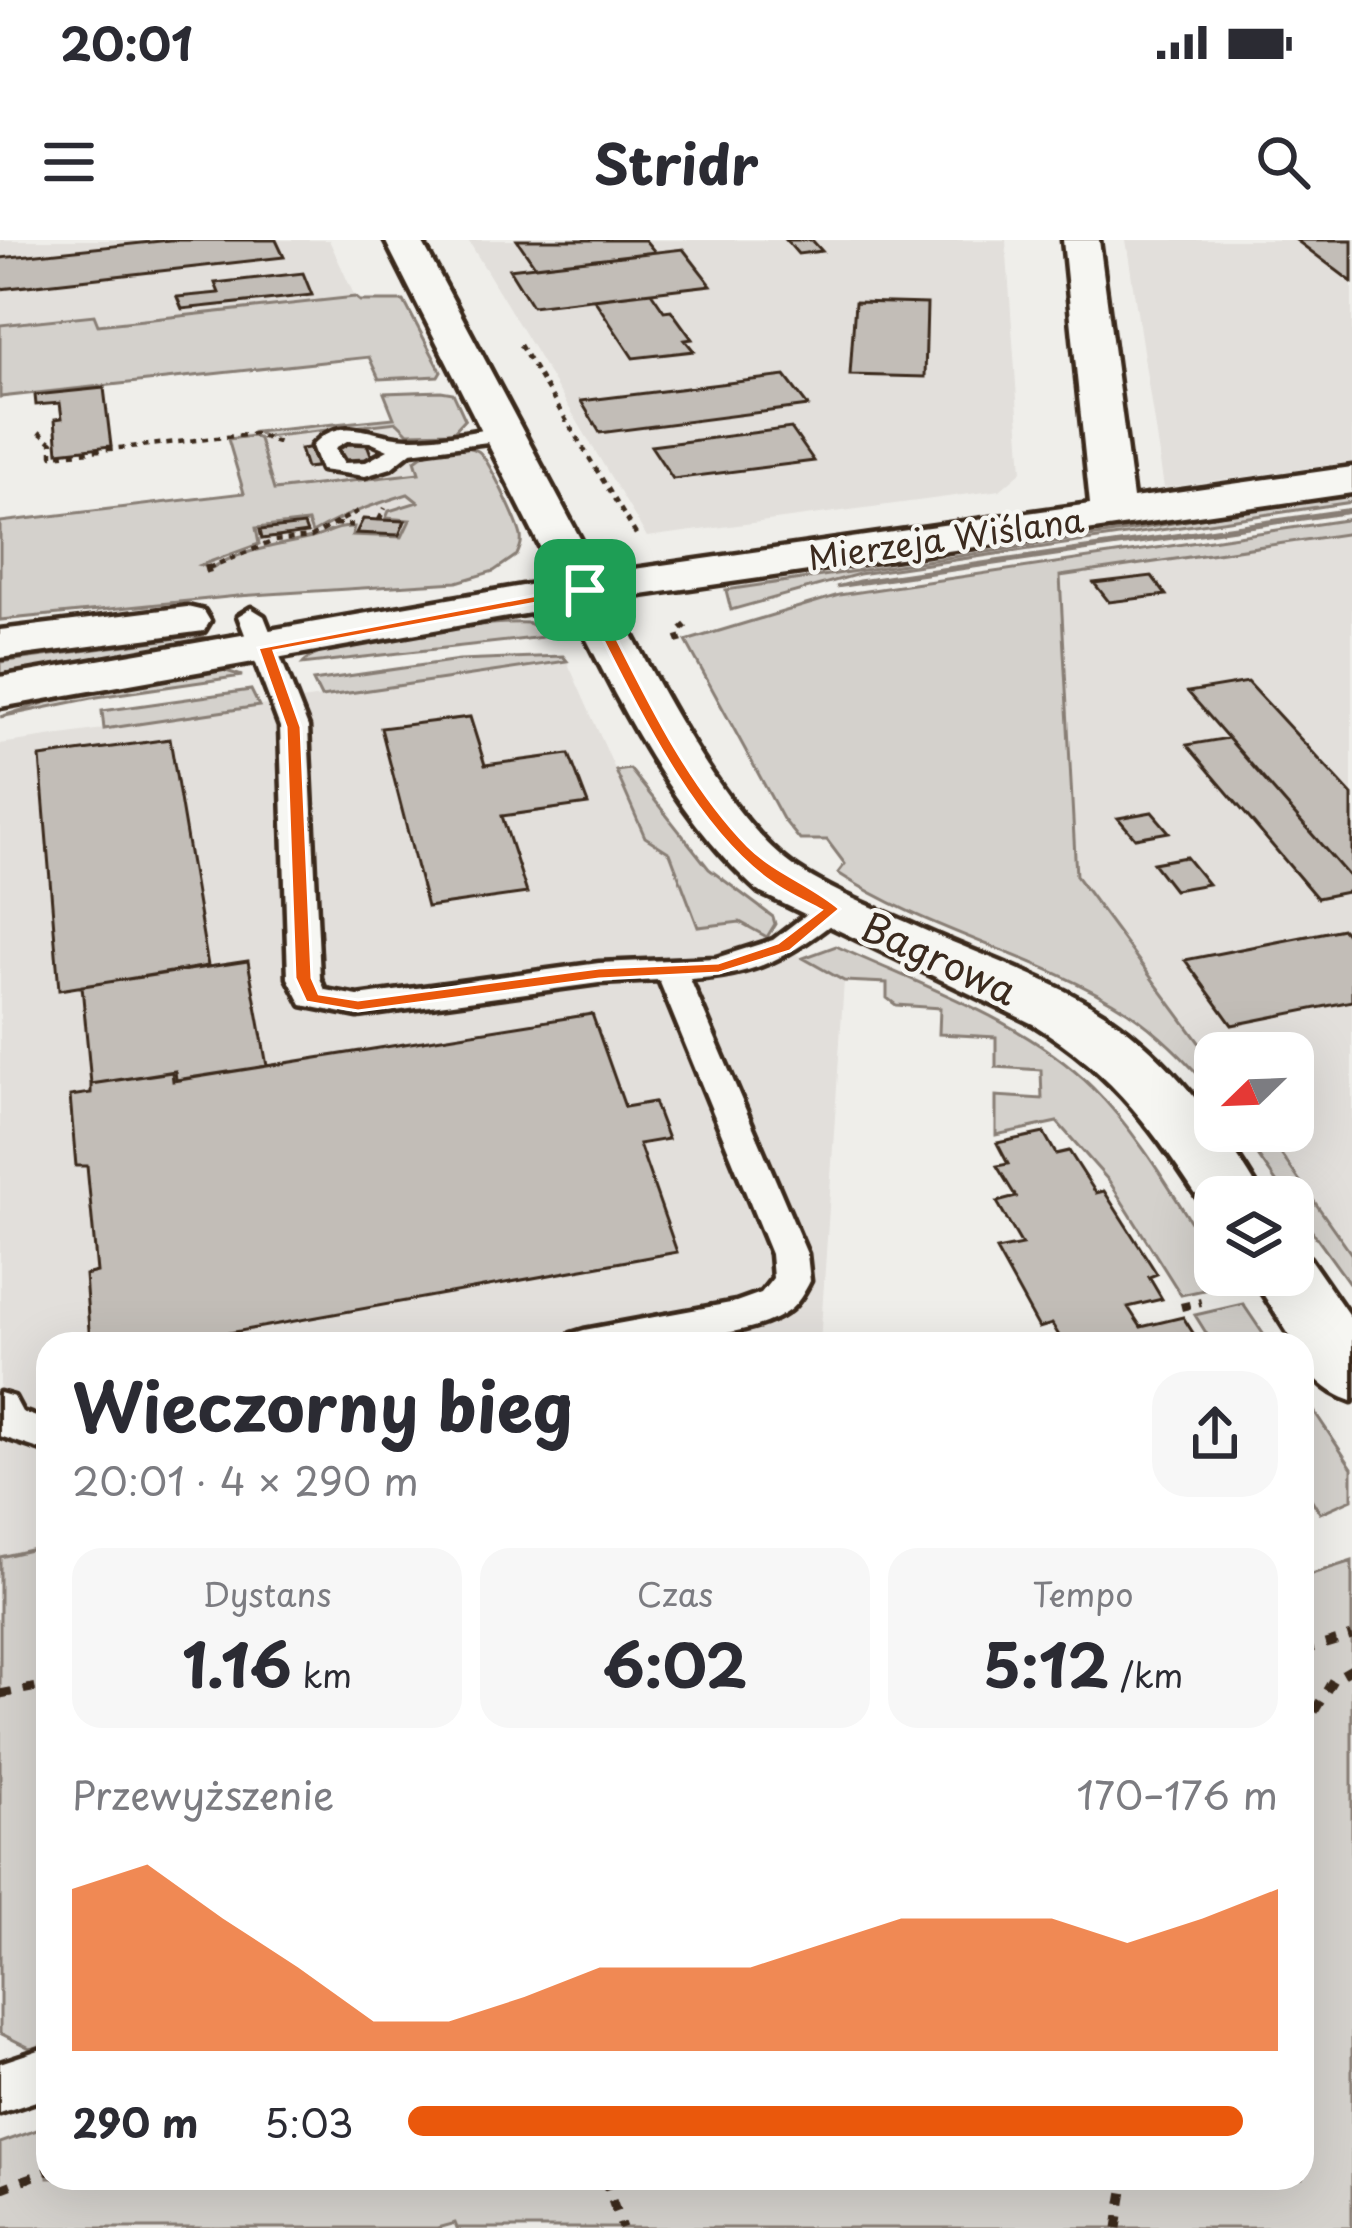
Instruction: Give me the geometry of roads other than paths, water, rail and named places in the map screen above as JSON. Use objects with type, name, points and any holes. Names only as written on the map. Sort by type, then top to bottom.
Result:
[{"type":"street","name":"Bagrowa","points":[[403,240],[503,434],[563,593],[743,850],[778,880],[832,909],[1054,1011],[1096,1036],[1171,1109],[1217,1176]]},
{"type":"street","points":[[1081,240],[1113,516]]},
{"type":"street","name":"Mierzeja Wiślana","points":[[0,644],[258,632],[1352,480]]},
{"type":"street","name":"Mierzeja Wiślana","points":[[0,692],[258,632]]},
{"type":"street","points":[[1302,1296],[1344,1349]]},
{"type":"lane","points":[[400,446],[399,453],[374,467],[350,471],[329,465],[324,444],[362,434],[400,446],[503,434]]},
{"type":"lane","points":[[258,632],[294,727],[304,978],[313,998],[358,1006],[599,973],[719,968],[784,947],[832,909]]},
{"type":"lane","points":[[650,1332],[739,1316],[774,1303],[792,1281],[789,1254],[671,971]]},
{"type":"lane","points":[[0,1408],[8,1423],[36,1433]]},
{"type":"lane","points":[[0,2088],[36,2076]]}]
